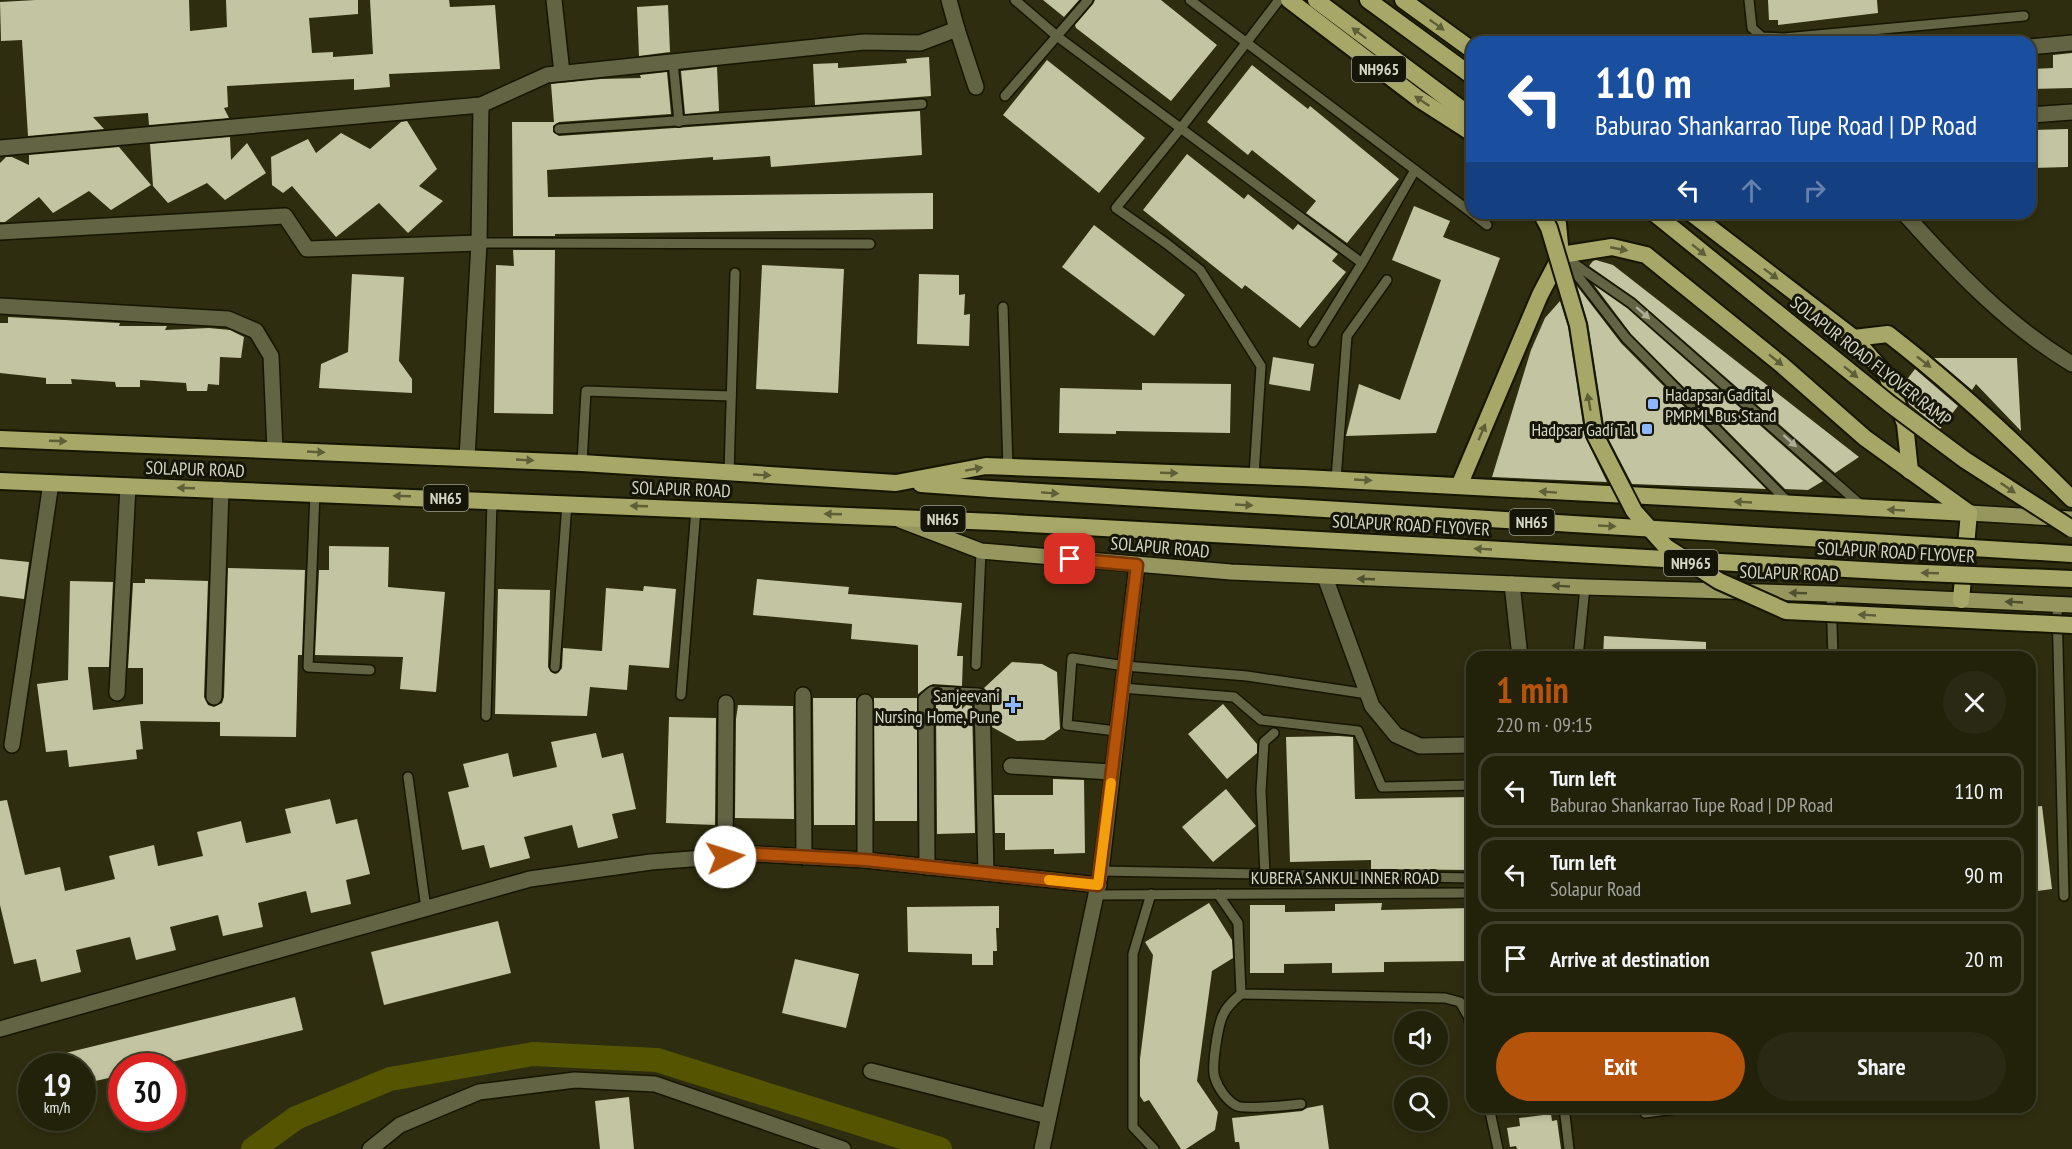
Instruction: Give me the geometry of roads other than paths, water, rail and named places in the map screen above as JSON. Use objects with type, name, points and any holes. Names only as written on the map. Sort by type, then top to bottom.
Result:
[{"type":"highway","name":"NH965","points":[[1289,0],[1419,99],[1466,129]]},
{"type":"highway","name":"NH965","points":[[1316,0],[1466,112]]},
{"type":"highway","name":"NH965","points":[[1368,0],[1466,72]]},
{"type":"highway","points":[[1403,0],[1466,46]]},
{"type":"highway","name":"NH965","points":[[1544,219],[1549,228],[1578,325],[1595,435],[1634,510],[1666,547],[1719,582],[1786,610],[2072,625]]},
{"type":"highway","points":[[1460,486],[1540,295],[1561,255],[1558,224],[1555,219]]},
{"type":"highway","name":"SOLAPUR ROAD FLYOVER RAMP","points":[[1661,219],[1890,404],[1965,460],[2072,529]]},
{"type":"highway","points":[[1699,219],[1854,338],[1887,376],[1905,424],[1910,471]]},
{"type":"highway","points":[[1561,255],[1612,247],[1646,255],[1782,365],[1865,438],[1969,513],[1961,600]]},
{"type":"highway","points":[[1854,338],[1888,334],[1937,372],[2030,457],[2072,499]]},
{"type":"highway","name":"SOLAPUR ROAD","points":[[0,439],[582,463],[896,483],[986,466],[1336,479],[1969,513]]},
{"type":"highway","name":"SOLAPUR ROAD","points":[[0,481],[892,517]]},
{"type":"highway","name":"SOLAPUR ROAD FLYOVER","points":[[896,483],[2072,554]]},
{"type":"highway","name":"SOLAPUR ROAD FLYOVER","points":[[892,517],[1876,571],[2072,579]]},
{"type":"main road","points":[[1969,513],[2072,519]]},
{"type":"main road","name":"SOLAPUR ROAD","points":[[892,517],[981,551],[1137,565],[1324,577],[1831,594],[2064,605]]},
{"type":"street","points":[[554,0],[562,73]]},
{"type":"street","points":[[949,0],[976,87]]},
{"type":"street","points":[[0,148],[481,105],[547,75],[864,42],[920,43],[957,29]]},
{"type":"street","points":[[2036,46],[2072,43]]},
{"type":"street","points":[[467,458],[479,243],[481,105]]},
{"type":"street","points":[[2036,115],[2072,112]]},
{"type":"street","points":[[0,232],[285,216],[307,249],[479,243]]},
{"type":"street","points":[[1909,219],[1941,254],[1988,299],[2054,353],[2072,364]]},
{"type":"street","points":[[0,306],[228,319],[256,331],[271,356],[275,450]]},
{"type":"street","points":[[12,745],[51,483]]},
{"type":"street","points":[[117,693],[128,486]]},
{"type":"street","points":[[214,697],[220,489]]},
{"type":"street","points":[[1042,1149],[1099,884],[1137,565]]},
{"type":"street","points":[[1324,577],[1372,706],[1395,735],[1420,747],[1466,745]]},
{"type":"street","points":[[1512,584],[1519,651]]},
{"type":"street","points":[[927,867],[924,705],[933,694],[978,696],[982,699],[986,873]]},
{"type":"street","points":[[804,695],[804,857]]},
{"type":"street","points":[[865,860],[866,702]]},
{"type":"street","points":[[725,857],[726,703]]},
{"type":"street","points":[[1011,766],[1112,772]]},
{"type":"street","points":[[0,1029],[530,879],[651,862],[757,854],[865,860],[1099,884]]},
{"type":"street","points":[[871,1071],[1048,1116]]},
{"type":"street","points":[[370,1149],[400,1125],[479,1092],[575,1080],[655,1084],[843,1149]]},
{"type":"lane","points":[[1015,0],[1058,37],[1362,263]]},
{"type":"lane","points":[[1005,96],[1088,0]]},
{"type":"lane","points":[[1190,0],[1466,208]]},
{"type":"lane","points":[[1254,476],[1261,366],[1200,270],[1116,208],[1181,128],[1279,0]]},
{"type":"lane","points":[[1749,0],[1752,28],[1761,36]]},
{"type":"lane","points":[[1806,36],[2024,16]]},
{"type":"lane","points":[[673,62],[679,122]]},
{"type":"lane","points":[[559,129],[922,104]]},
{"type":"lane","points":[[1312,342],[1362,263],[1415,170]]},
{"type":"lane","points":[[1480,219],[1487,225]]},
{"type":"lane","points":[[479,243],[870,244]]},
{"type":"lane","points":[[1561,255],[1626,338],[1791,505]]},
{"type":"lane","points":[[1561,255],[1631,303],[1864,509]]},
{"type":"lane","points":[[729,473],[735,273]]},
{"type":"lane","points":[[1336,479],[1347,336],[1387,280]]},
{"type":"lane","points":[[1003,307],[1008,468]]},
{"type":"lane","points":[[582,463],[586,391],[731,396]]},
{"type":"lane","points":[[315,493],[308,667],[370,670]]},
{"type":"lane","points":[[486,716],[492,500]]},
{"type":"lane","points":[[555,667],[567,504]]},
{"type":"lane","points":[[681,695],[696,509]]},
{"type":"lane","points":[[976,665],[981,551]]},
{"type":"lane","points":[[1579,651],[1585,587]]},
{"type":"lane","points":[[1831,594],[1833,651]]},
{"type":"lane","points":[[2064,605],[2064,896]]},
{"type":"lane","points":[[1116,731],[1066,725],[1072,658],[1125,666],[1247,676],[1368,694]]},
{"type":"lane","points":[[1122,688],[1234,696],[1261,720],[1358,731],[1382,787],[1466,784]]},
{"type":"lane","points":[[1265,874],[1261,791],[1264,742],[1274,733]]},
{"type":"lane","points":[[408,777],[426,909]]},
{"type":"lane","points":[[1099,884],[1265,874],[1466,878]]},
{"type":"lane","name":"KUBERA SANKUL INNER ROAD","points":[[1099,884],[1151,894],[1466,893]]},
{"type":"lane","points":[[1151,894],[1133,954],[1133,1127],[1154,1149]]},
{"type":"lane","points":[[1218,894],[1238,923],[1241,994]]},
{"type":"lane","points":[[1301,1104],[1239,1107],[1221,1091],[1214,1076],[1217,1035],[1222,1016],[1229,1004],[1241,994],[1445,998],[1460,1002],[1466,1012]]},
{"type":"lane","points":[[1490,1113],[1498,1149]]},
{"type":"lane","points":[[1565,1113],[1569,1149]]},
{"type":"waterway","points":[[253,1149],[296,1118],[390,1079],[533,1054],[657,1060],[940,1149]]},
{"type":"place","name":"Hadapsar Gadital PMPML Bus Stand","points":[[1653,404]]},
{"type":"place","name":"Hadpsar Gadi Tal","points":[[1647,429]]},
{"type":"place","name":"Sanjeevani Nursing Home, Pune","points":[[1013,705]]}]
